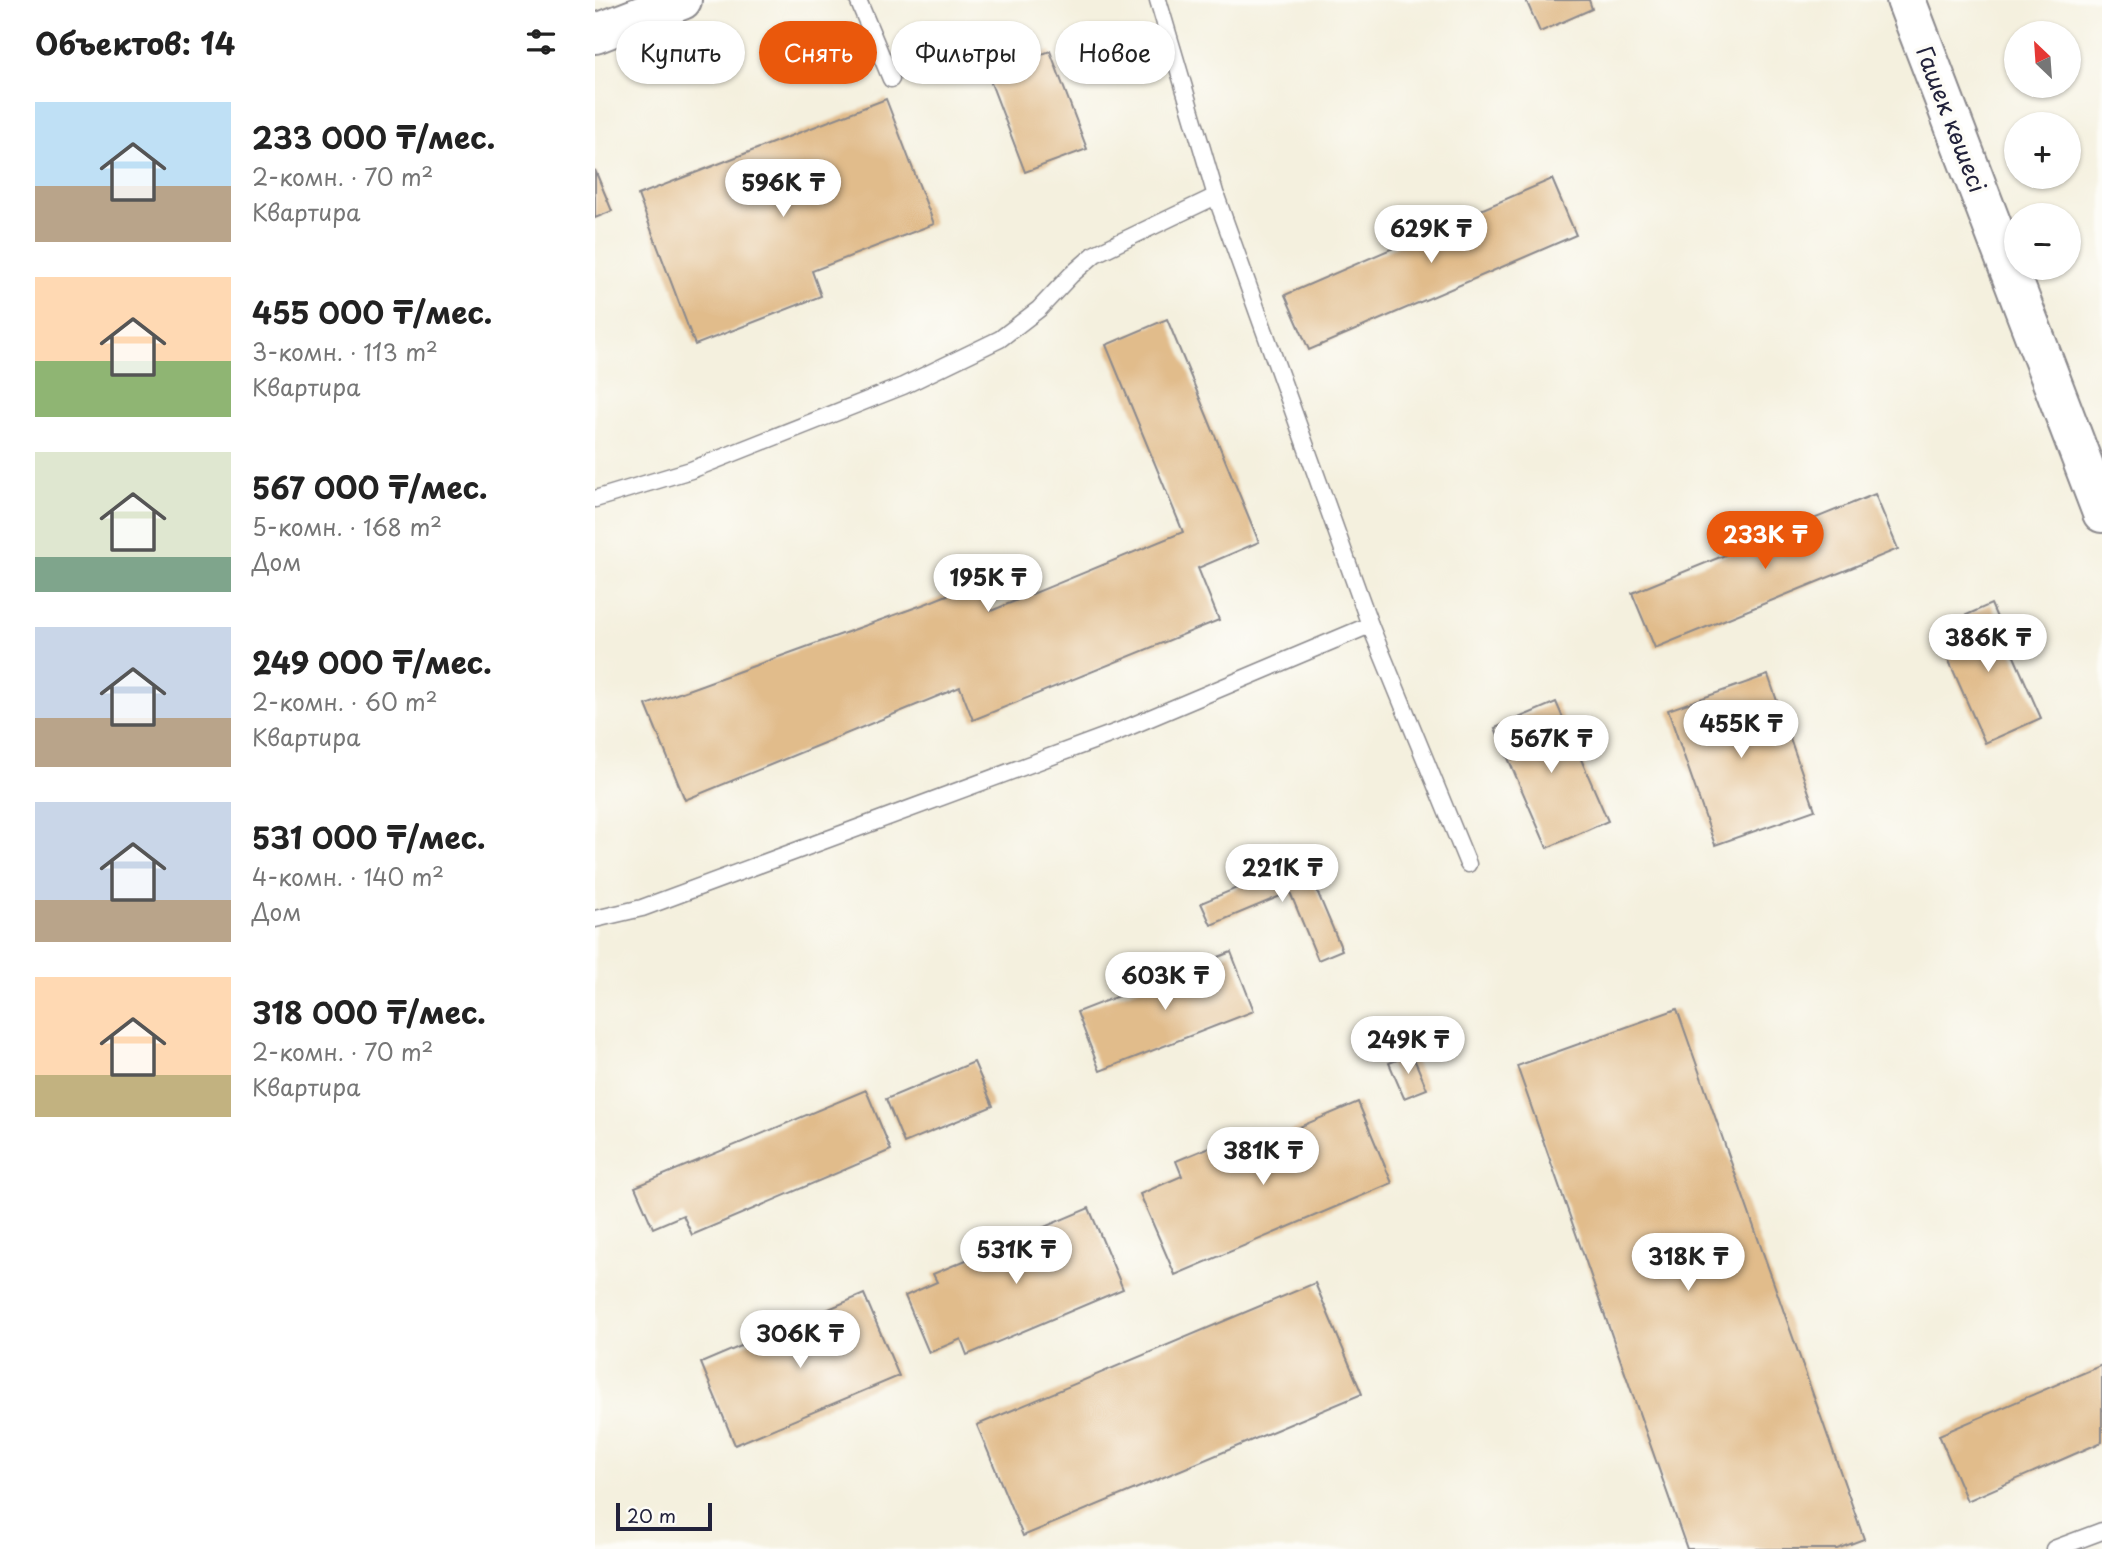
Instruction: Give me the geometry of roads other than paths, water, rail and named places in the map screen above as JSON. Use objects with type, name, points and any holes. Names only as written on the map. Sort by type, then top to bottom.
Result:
[{"type":"street","points":[[595,34],[682,0]]},
{"type":"street","name":"Гашек көшесі","points":[[1906,0],[2102,513]]},
{"type":"lane","points":[[858,0],[891,79]]},
{"type":"lane","points":[[1159,0],[1216,196],[1370,625],[1468,864]]},
{"type":"lane","points":[[595,499],[691,470],[903,386],[1000,339],[1039,309],[1095,254],[1216,196]]},
{"type":"lane","points":[[595,919],[642,908],[1117,732],[1370,625]]},
{"type":"lane","points":[[2054,1549],[2102,1531]]}]
